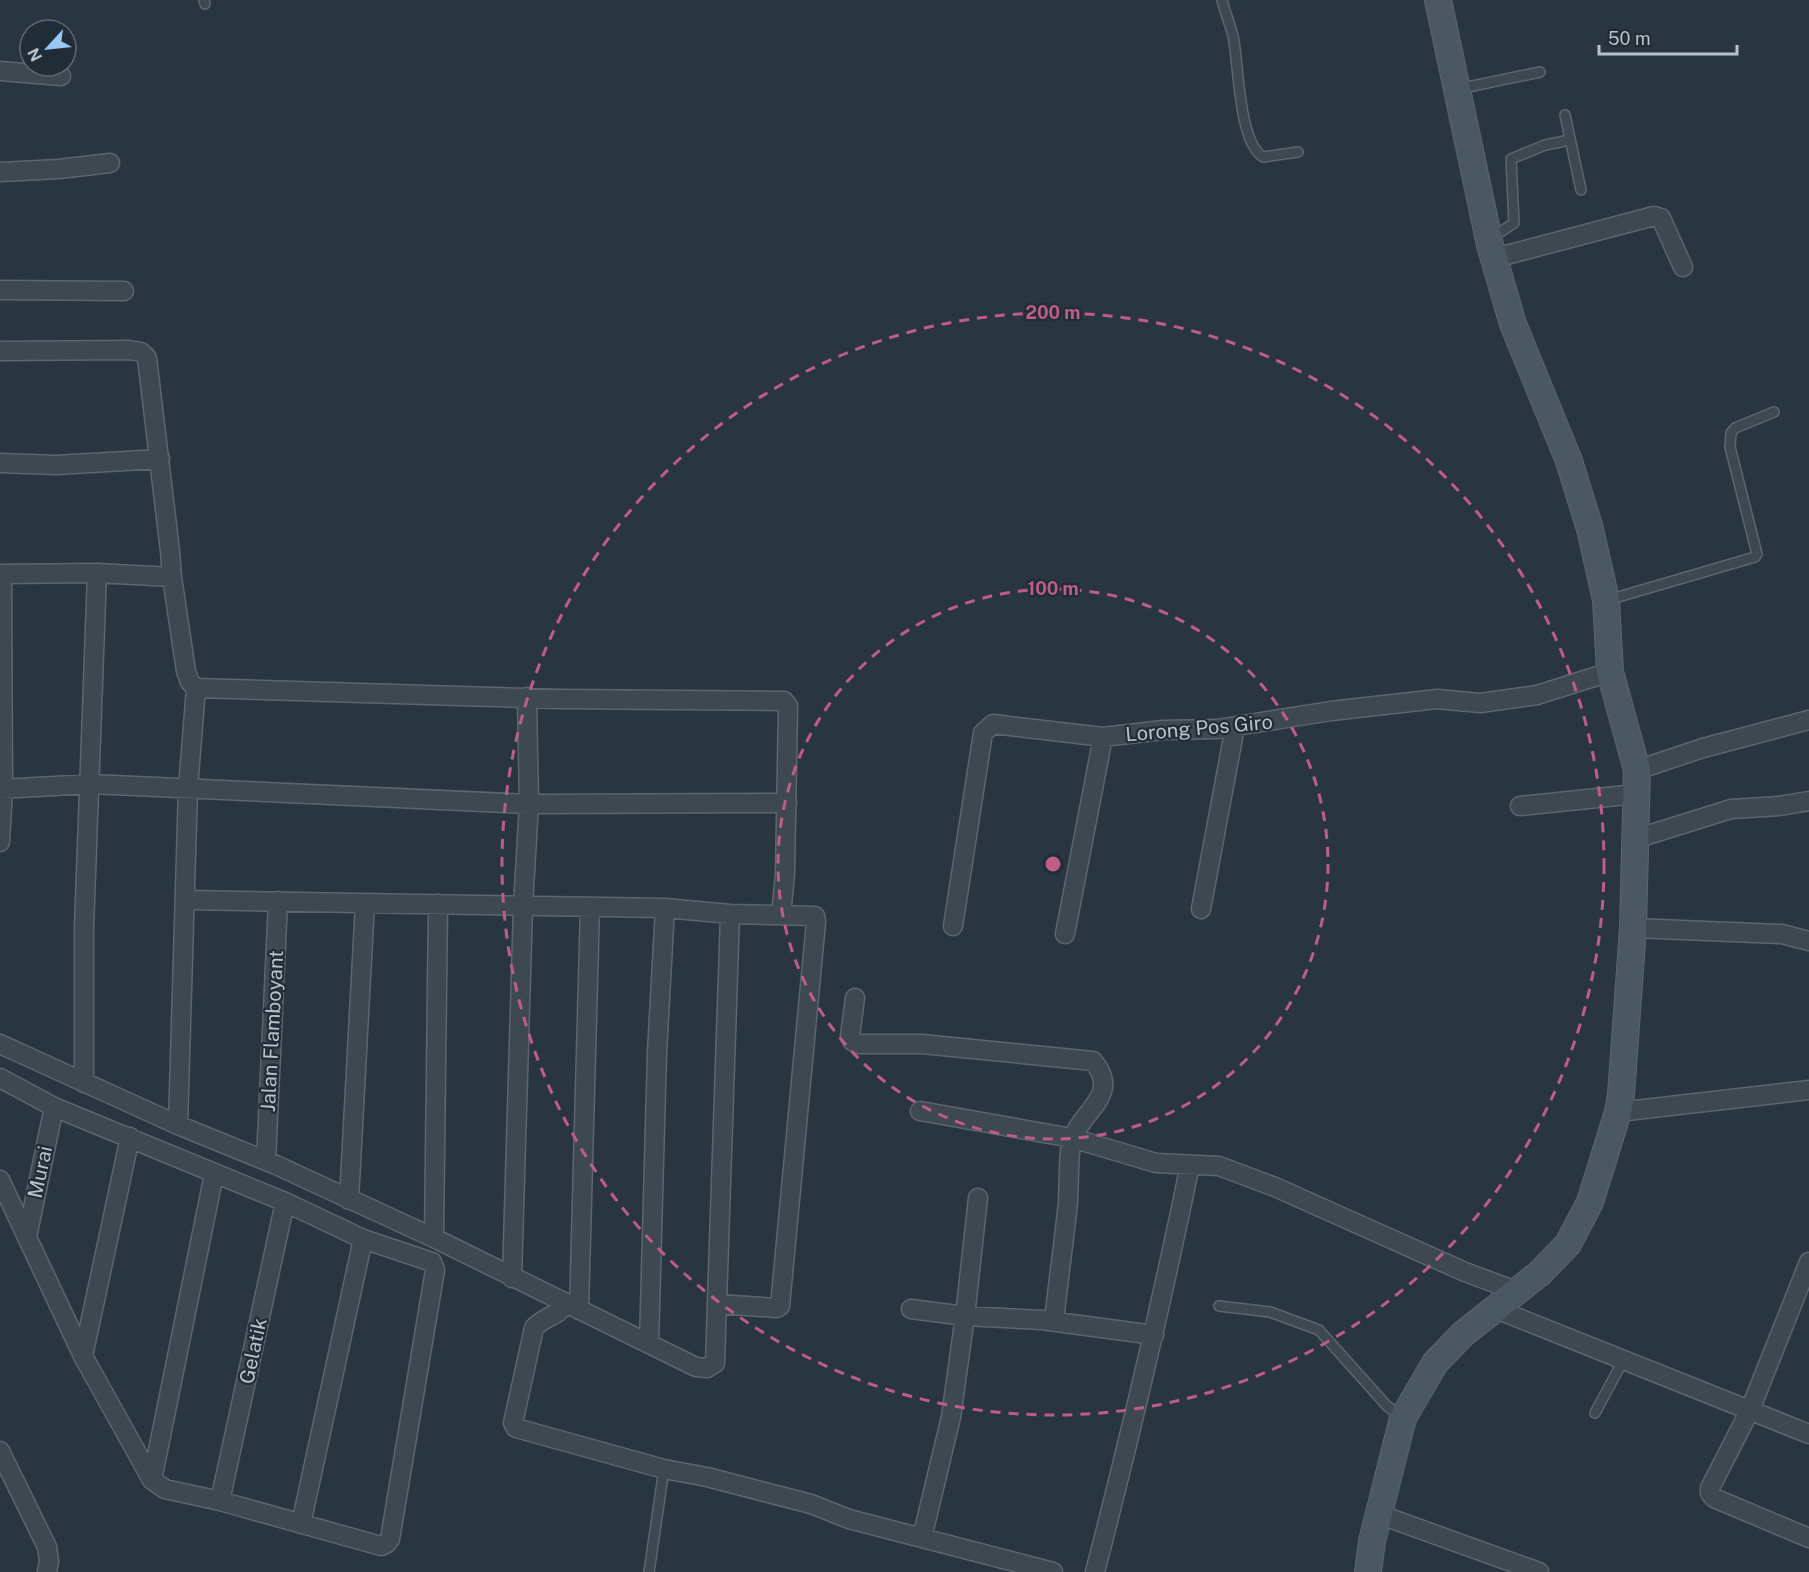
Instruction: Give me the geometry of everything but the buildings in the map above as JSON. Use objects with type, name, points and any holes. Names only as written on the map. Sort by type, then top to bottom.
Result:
[{"type":"main road","points":[[1368,1572],[1372,1540],[1403,1418],[1435,1363],[1463,1334],[1540,1273],[1568,1244],[1590,1202],[1618,1112],[1621,1095],[1633,927],[1636,782],[1610,672],[1606,600],[1590,529],[1569,461],[1514,324],[1492,248],[1438,0]]},
{"type":"street","points":[[0,71],[18,72]]},
{"type":"street","points":[[0,172],[110,163]]},
{"type":"street","points":[[1492,248],[1654,216],[1661,218],[1683,267]]},
{"type":"street","points":[[0,290],[124,291]]},
{"type":"street","points":[[0,351],[129,350],[141,352],[147,358],[172,577],[186,671],[190,682],[196,688],[561,699],[784,701],[788,706],[785,875],[782,914]]},
{"type":"street","points":[[0,463],[56,465],[160,459]]},
{"type":"street","points":[[0,842],[2,789],[1,574],[97,573],[172,577]]},
{"type":"street","points":[[84,1083],[84,928],[97,573]]},
{"type":"street","name":"Lorong Pos Giro","points":[[953,926],[983,733],[989,725],[1002,724],[1103,737],[1163,730],[1234,727],[1331,711],[1437,699],[1480,703],[1537,695],[1610,672]]},
{"type":"street","points":[[178,1125],[188,788],[196,688]]},
{"type":"street","points":[[512,1278],[523,906],[529,804],[527,697]]},
{"type":"street","points":[[1520,806],[1636,782],[1703,748],[1809,720]]},
{"type":"street","points":[[1201,909],[1234,727]]},
{"type":"street","points":[[1065,934],[1103,737]]},
{"type":"street","points":[[2,789],[90,784],[529,804],[787,803]]},
{"type":"street","points":[[1635,839],[1731,809],[1779,806],[1809,801]]},
{"type":"street","points":[[186,900],[664,908],[730,914],[810,914],[814,916],[816,922],[780,1306],[777,1308],[717,1304]]},
{"type":"street","name":"Jalan Flamboyant","points":[[266,1161],[278,901]]},
{"type":"street","points":[[349,1200],[364,903]]},
{"type":"street","points":[[434,1238],[438,904]]},
{"type":"street","points":[[573,1307],[590,907]]},
{"type":"street","points":[[649,1344],[657,1052],[664,908]]},
{"type":"street","points":[[0,1044],[434,1238],[702,1369],[716,1363],[730,914]]},
{"type":"street","points":[[1633,927],[1782,934],[1809,941]]},
{"type":"street","points":[[855,998],[850,1036],[852,1041],[859,1044],[922,1044],[1093,1061],[1102,1074],[1104,1082],[1100,1098],[1072,1138],[1068,1203],[1054,1322]]},
{"type":"street","points":[[0,1078],[54,1107],[285,1202],[363,1239],[432,1262],[435,1270],[390,1539],[387,1543],[381,1546],[220,1501],[165,1489],[152,1480],[83,1356],[0,1180]]},
{"type":"street","points":[[1618,1112],[1809,1090]]},
{"type":"street","name":"Murai","points":[[27,1237],[54,1107]]},
{"type":"street","points":[[920,1111],[1072,1138],[1156,1163],[1220,1166],[1275,1187],[1464,1272],[1516,1291]]},
{"type":"street","points":[[83,1356],[130,1137]]},
{"type":"street","points":[[1095,1572],[1154,1335],[1190,1165]]},
{"type":"street","points":[[152,1480],[214,1174]]},
{"type":"street","points":[[922,1538],[951,1417],[978,1198]]},
{"type":"street","name":"Gelatik","points":[[220,1501],[285,1202]]},
{"type":"street","points":[[301,1524],[363,1239]]},
{"type":"street","points":[[1809,1262],[1803,1296],[1750,1410],[1710,1488],[1710,1493],[1714,1497],[1809,1538]]},
{"type":"street","points":[[573,1307],[540,1321],[534,1328],[513,1425],[518,1429],[664,1469],[707,1477],[811,1504],[849,1519],[1053,1572]]},
{"type":"street","points":[[911,1309],[965,1316],[1054,1322],[1154,1335]]},
{"type":"street","points":[[1496,1309],[1809,1434]]},
{"type":"street","points":[[0,1451],[47,1547],[49,1561],[47,1572]]},
{"type":"street","points":[[1378,1514],[1539,1572]]},
{"type":"lane","points":[[1222,0],[1233,36],[1245,122],[1253,146],[1263,158],[1298,153]]},
{"type":"lane","points":[[1456,90],[1540,72]]},
{"type":"lane","points":[[1565,115],[1581,190]]},
{"type":"lane","points":[[1492,248],[1502,231],[1514,223],[1510,160],[1545,145],[1570,140]]},
{"type":"lane","points":[[1606,600],[1755,557],[1757,554],[1730,447],[1731,433],[1734,428],[1774,412]]},
{"type":"lane","points":[[1220,1306],[1270,1312],[1319,1330],[1388,1406],[1403,1418]]},
{"type":"lane","points":[[1595,1413],[1624,1359]]},
{"type":"lane","points":[[649,1572],[664,1469]]}]
